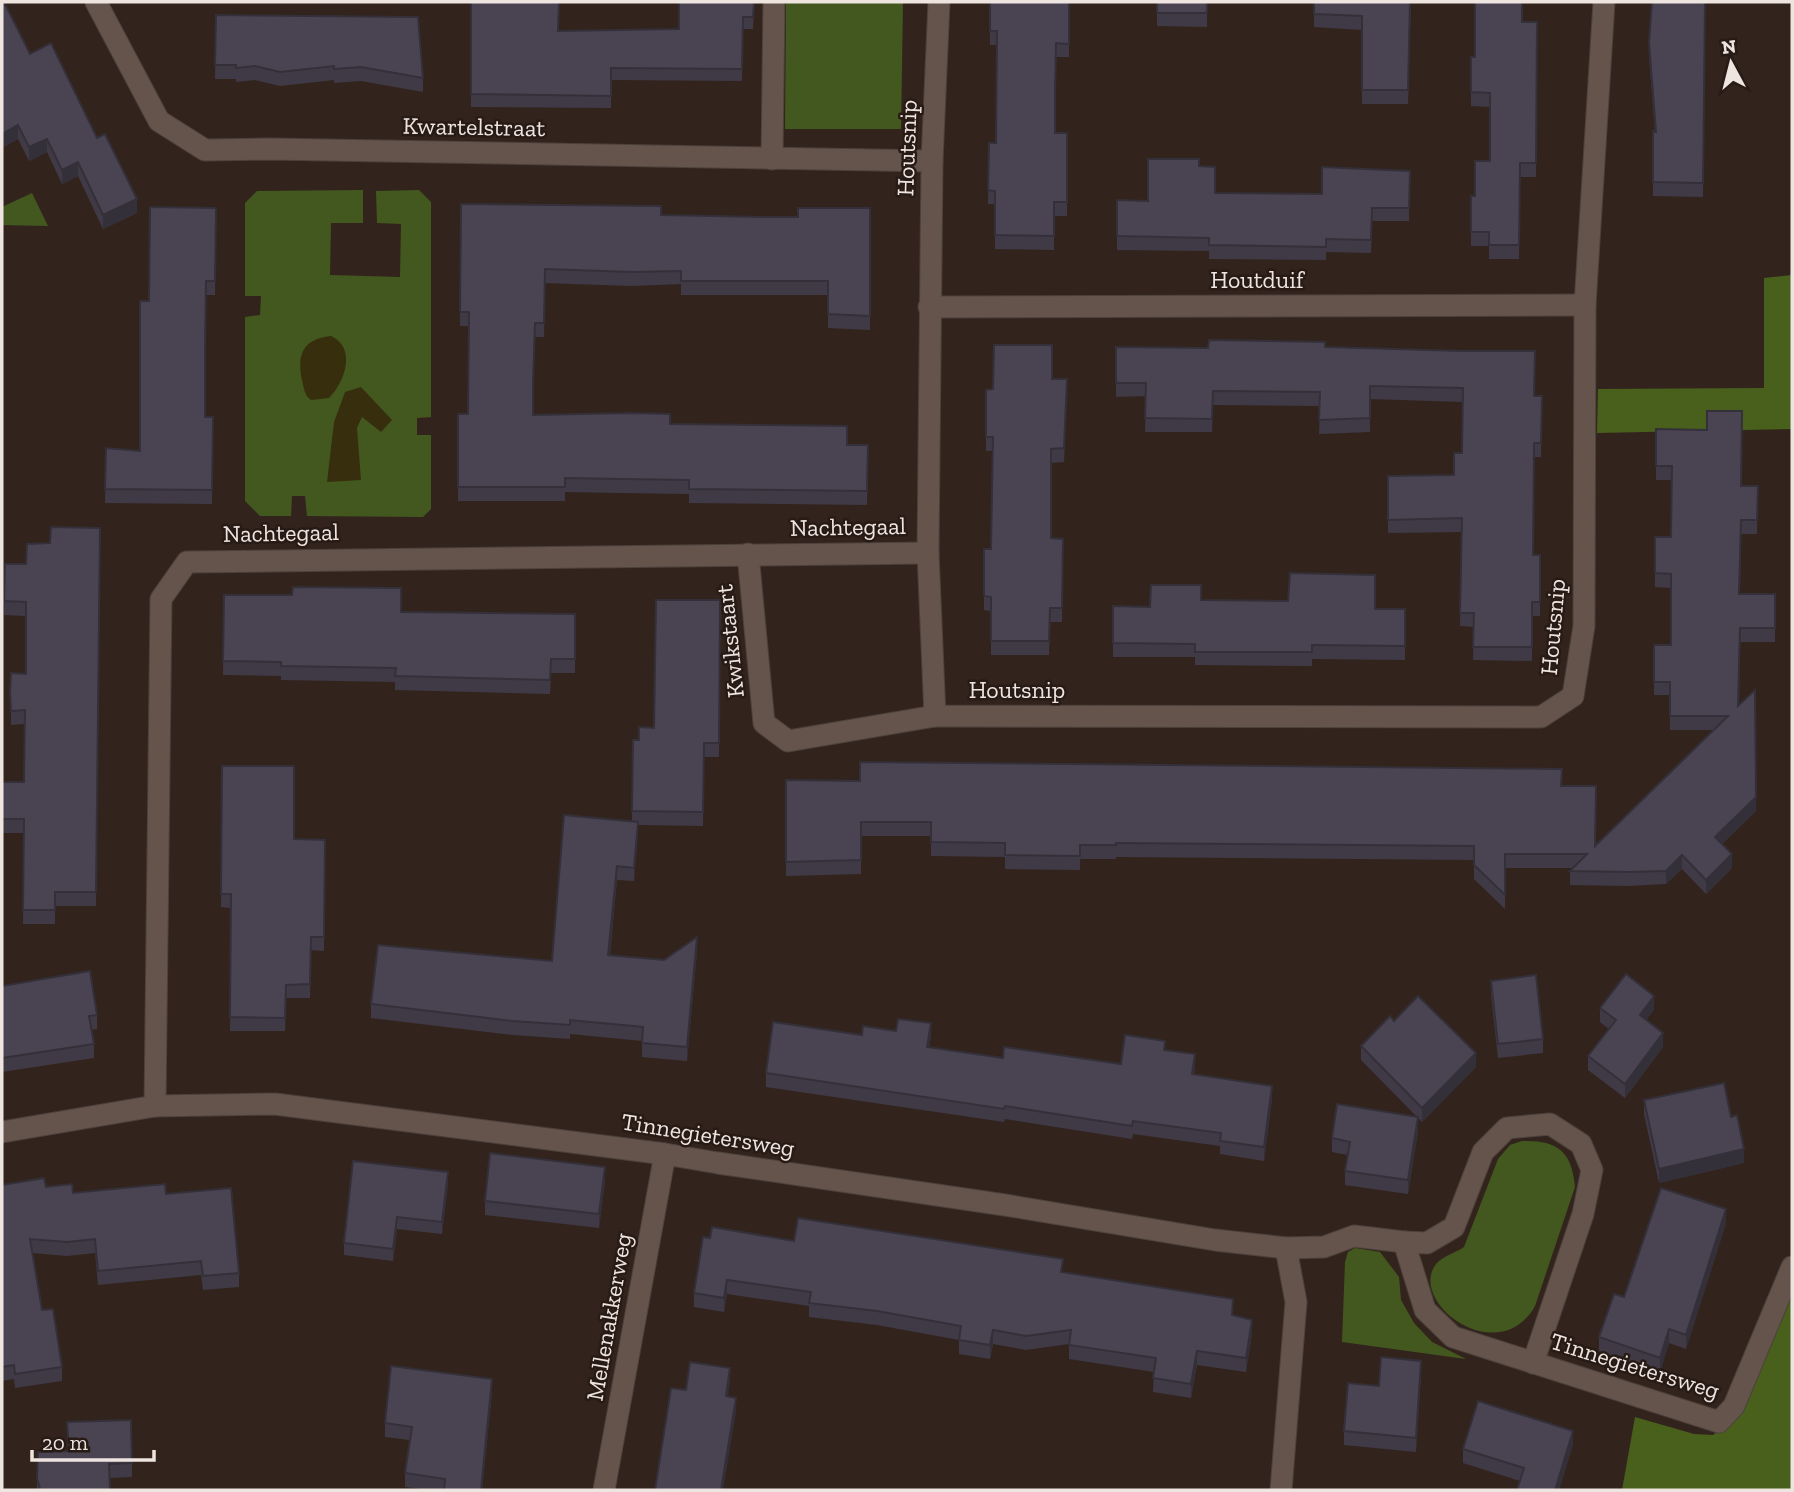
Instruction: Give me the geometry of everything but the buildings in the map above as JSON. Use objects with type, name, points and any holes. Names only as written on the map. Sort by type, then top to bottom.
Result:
[{"type":"street","name":"Kwartelstraat","points":[[96,2],[159,121],[205,150],[932,162]]},
{"type":"street","points":[[772,159],[774,2]]},
{"type":"street","name":"Houtsnip","points":[[935,716],[928,553],[929,307],[939,2]]},
{"type":"street","name":"Houtsnip","points":[[764,723],[788,741],[935,716],[1541,717],[1573,696],[1584,626],[1585,305],[1604,2]]},
{"type":"street","name":"Houtduif","points":[[929,307],[1585,305]]},
{"type":"street","name":"Nachtegaal","points":[[155,1105],[162,599],[187,562],[928,553]]},
{"type":"street","name":"Kwikstaart","points":[[748,554],[764,723]]},
{"type":"street","name":"Tinnegietersweg","points":[[2,1132],[155,1105],[275,1104],[665,1154],[1005,1205],[1215,1240],[1286,1248],[1324,1247],[1354,1236],[1427,1243],[1454,1227],[1483,1152],[1507,1128],[1550,1124],[1581,1144],[1592,1170],[1583,1214],[1533,1363]]},
{"type":"street","name":"Mellenakkerweg","points":[[604,1490],[665,1154]]},
{"type":"street","name":"Tinnegietersweg","points":[[1405,1242],[1425,1310],[1453,1337],[1719,1422],[1734,1406],[1792,1267]]},
{"type":"street","points":[[1282,1490],[1296,1302],[1286,1248]]},
{"type":"green space","points":[[786,2],[903,2],[901,129],[785,129]]},
{"type":"green space","points":[[363,190],[363,223],[331,223],[330,275],[400,277],[401,224],[377,223],[376,191],[419,190],[431,202],[431,417],[417,418],[417,435],[431,435],[431,509],[423,517],[307,516],[305,496],[292,496],[291,516],[260,516],[245,501],[245,317],[260,315],[261,296],[245,296],[245,203],[257,191]]},
{"type":"green space","points":[[32,193],[48,226],[2,225],[2,207]]},
{"type":"green space","points":[[1792,275],[1792,429],[1597,433],[1598,389],[1764,388],[1764,278]]},
{"type":"green space","points":[[1522,1141],[1545,1143],[1560,1150],[1570,1164],[1575,1187],[1535,1306],[1519,1324],[1500,1332],[1480,1331],[1461,1324],[1445,1311],[1434,1296],[1430,1280],[1439,1261],[1464,1247],[1498,1159],[1510,1145]]},
{"type":"green space","points":[[1355,1248],[1380,1252],[1399,1277],[1401,1300],[1414,1323],[1432,1342],[1466,1359],[1342,1342],[1345,1262],[1348,1252]]},
{"type":"green space","points":[[1792,1279],[1792,1490],[1622,1490],[1635,1417],[1694,1434],[1713,1435],[1727,1424]]},
{"type":"sand","points":[[331,336],[344,348],[344,375],[329,398],[311,400],[303,386],[301,356],[314,341]]},
{"type":"sand","points":[[361,387],[392,420],[381,432],[362,417],[357,428],[361,480],[327,482],[334,422],[345,392]]}]
